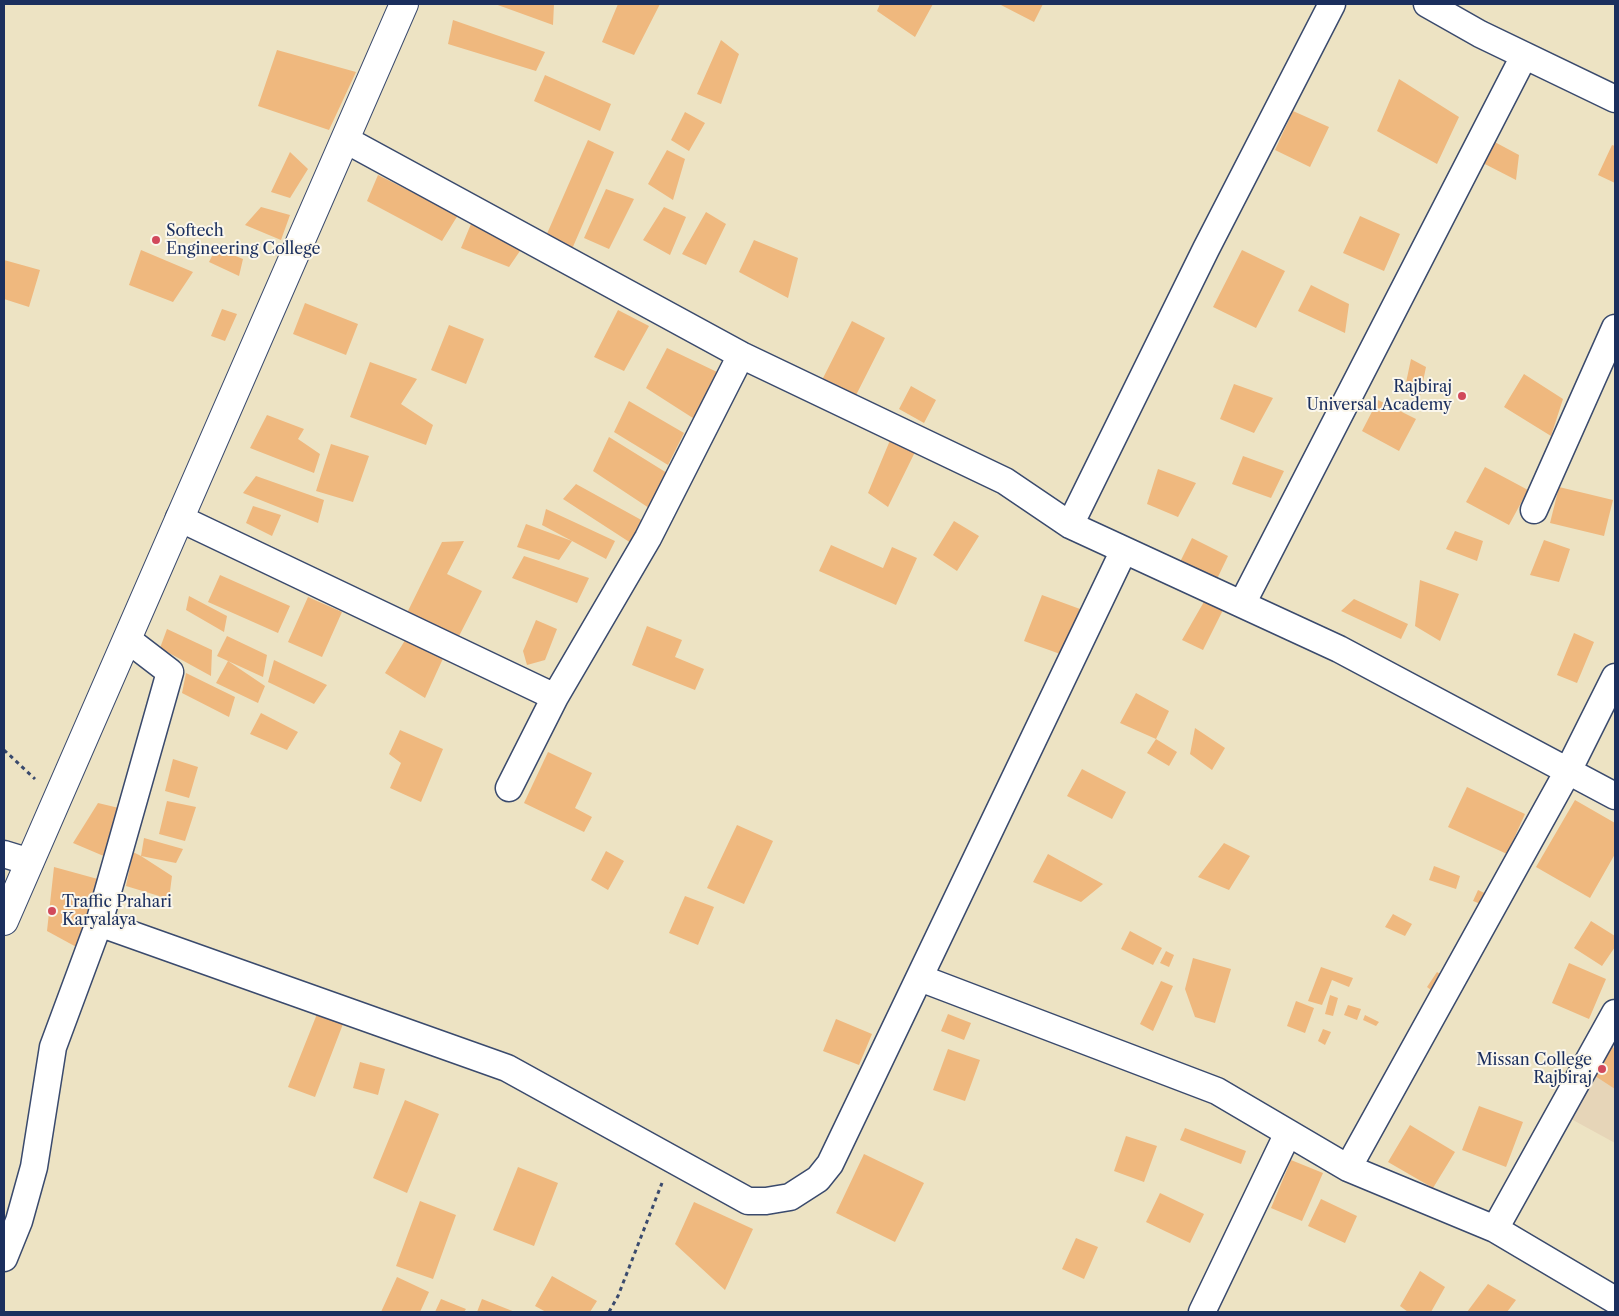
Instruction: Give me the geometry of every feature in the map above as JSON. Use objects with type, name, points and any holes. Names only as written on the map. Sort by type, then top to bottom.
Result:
[{"type":"main road","points":[[4,921],[404,4]]},
{"type":"street","points":[[1070,525],[1206,249],[1332,4]]},
{"type":"street","points":[[1427,4],[1524,56],[1615,99]]},
{"type":"street","points":[[1242,604],[1524,56]]},
{"type":"street","points":[[346,140],[741,355],[1006,480],[1070,525],[1339,649],[1615,796]]},
{"type":"street","points":[[1534,510],[1615,328]]},
{"type":"street","points":[[509,788],[555,697],[648,538],[741,355]]},
{"type":"street","points":[[179,518],[555,697]]},
{"type":"street","points":[[99,923],[507,1068],[748,1201],[766,1201],[790,1197],[818,1179],[830,1164],[1124,550]]},
{"type":"street","points":[[4,1258],[19,1221],[34,1167],[52,1047],[99,923],[170,672],[127,639]]},
{"type":"street","points":[[1348,1168],[1568,771],[1615,677]]},
{"type":"street","points":[[4,854],[30,862]]},
{"type":"street","points":[[920,978],[1217,1091],[1348,1168],[1495,1229],[1615,1300]]},
{"type":"street","points":[[1495,1229],[1615,1013]]},
{"type":"street","points":[[1202,1312],[1288,1133]]},
{"type":"path","points":[[4,750],[39,783]]},
{"type":"path","points":[[610,1312],[671,1160]]},
{"type":"shaded area","name":"Missan College Rajbiraj","points":[[1615,1024],[1615,1143],[1562,1114]]},
{"type":"building","points":[[495,4],[554,4],[553,25]]},
{"type":"building","points":[[618,4],[660,4],[634,55],[602,42]]},
{"type":"building","points":[[880,4],[933,4],[915,37],[877,11]]},
{"type":"building","points":[[999,4],[1043,4],[1034,22]]},
{"type":"building","points":[[453,20],[545,52],[536,71],[448,44]]},
{"type":"building","points":[[721,40],[739,54],[721,104],[697,94]]},
{"type":"building","points":[[277,50],[356,72],[329,130],[258,106]]},
{"type":"building","points":[[545,75],[611,104],[600,131],[534,101]]},
{"type":"building","points":[[1399,79],[1459,117],[1437,164],[1377,131]]},
{"type":"building","points":[[1293,111],[1329,127],[1310,167],[1275,150]]},
{"type":"building","points":[[685,112],[705,123],[689,151],[671,140]]},
{"type":"building","points":[[588,140],[614,152],[572,249],[546,236]]},
{"type":"building","points":[[1491,140],[1519,155],[1516,180],[1479,161]]},
{"type":"building","points":[[1612,145],[1615,146],[1615,183],[1598,175]]},
{"type":"building","points":[[667,150],[685,159],[673,200],[648,184]]},
{"type":"building","points":[[290,152],[308,169],[290,198],[271,192]]},
{"type":"building","points":[[378,175],[458,215],[442,241],[367,201]]},
{"type":"building","points":[[606,189],[634,199],[609,249],[584,238]]},
{"type":"building","points":[[261,207],[290,215],[281,240],[245,225]]},
{"type":"building","points":[[664,207],[686,217],[670,255],[643,240]]},
{"type":"building","points":[[706,212],[726,224],[706,265],[682,254]]},
{"type":"building","points":[[1360,216],[1400,234],[1384,271],[1343,253]]},
{"type":"building","points":[[471,224],[522,248],[509,267],[461,248]]},
{"type":"building","points":[[754,240],[798,258],[788,298],[739,272]]},
{"type":"building","points":[[216,248],[243,259],[239,276],[209,262]]},
{"type":"building","points":[[141,250],[193,272],[173,302],[129,285]]},
{"type":"building","points":[[1242,250],[1285,271],[1256,328],[1213,307]]},
{"type":"building","points":[[4,260],[40,270],[29,307],[4,299]]},
{"type":"building","points":[[1311,285],[1349,304],[1345,333],[1298,311]]},
{"type":"building","points":[[305,303],[358,324],[346,355],[293,334]]},
{"type":"building","points":[[222,309],[237,314],[225,341],[211,336]]},
{"type":"building","points":[[618,310],[649,326],[624,371],[594,357]]},
{"type":"building","points":[[852,321],[885,338],[852,403],[819,386]]},
{"type":"building","points":[[449,325],[484,339],[466,384],[431,370]]},
{"type":"building","points":[[667,348],[717,372],[696,420],[646,388]]},
{"type":"building","points":[[1411,359],[1426,367],[1420,396],[1404,392]]},
{"type":"building","points":[[370,362],[417,379],[401,404],[433,425],[426,445],[350,417]]},
{"type":"building","points":[[1524,374],[1563,399],[1551,436],[1504,407]]},
{"type":"building","points":[[1234,384],[1273,398],[1254,433],[1220,419]]},
{"type":"building","points":[[911,386],[936,400],[924,423],[899,409]]},
{"type":"building","points":[[1378,400],[1416,419],[1399,451],[1362,431]]},
{"type":"building","points":[[629,401],[684,433],[668,465],[614,432]]},
{"type":"building","points":[[267,415],[304,429],[298,439],[320,454],[314,473],[250,448]]},
{"type":"building","points":[[609,437],[667,473],[649,508],[593,471]]},
{"type":"building","points":[[891,438],[915,452],[888,507],[868,493]]},
{"type":"building","points":[[331,444],[369,456],[353,502],[316,491]]},
{"type":"building","points":[[1243,456],[1284,471],[1271,498],[1232,484]]},
{"type":"building","points":[[1485,467],[1528,490],[1509,525],[1466,502]]},
{"type":"building","points":[[1158,469],[1196,483],[1178,517],[1147,504]]},
{"type":"building","points":[[256,476],[324,500],[318,523],[243,493]]},
{"type":"building","points":[[576,484],[645,522],[634,545],[563,499]]},
{"type":"building","points":[[1559,487],[1613,500],[1604,536],[1550,523]]},
{"type":"building","points":[[253,506],[281,515],[272,536],[246,523]]},
{"type":"building","points":[[546,509],[615,541],[606,559],[542,525]]},
{"type":"building","points":[[954,521],[979,536],[957,571],[933,555]]},
{"type":"building","points":[[526,524],[572,541],[559,560],[517,547]]},
{"type":"building","points":[[1455,531],[1483,541],[1477,561],[1446,549]]},
{"type":"building","points":[[1192,538],[1228,556],[1216,581],[1179,564]]},
{"type":"building","points":[[1544,540],[1570,549],[1559,582],[1530,575]]},
{"type":"building","points":[[464,541],[447,574],[482,591],[457,640],[406,615],[442,542]]},
{"type":"building","points":[[831,545],[883,568],[892,547],[917,558],[896,605],[819,571]]},
{"type":"building","points":[[524,556],[589,578],[577,603],[512,578]]},
{"type":"building","points":[[220,575],[290,606],[278,633],[208,602]]},
{"type":"building","points":[[1420,580],[1459,594],[1440,641],[1415,626]]},
{"type":"building","points":[[1042,595],[1080,609],[1063,655],[1024,641]]},
{"type":"building","points":[[189,596],[227,616],[224,632],[186,610]]},
{"type":"building","points":[[308,597],[342,612],[322,657],[288,642]]},
{"type":"building","points":[[1354,599],[1408,624],[1401,639],[1341,611]]},
{"type":"building","points":[[1205,600],[1224,608],[1203,650],[1182,640]]},
{"type":"building","points":[[536,620],[557,629],[545,660],[527,665],[523,651]]},
{"type":"building","points":[[647,626],[682,640],[675,657],[704,669],[695,690],[632,665]]},
{"type":"building","points":[[167,629],[212,650],[211,676],[160,648]]},
{"type":"building","points":[[1574,633],[1594,642],[1577,683],[1557,675]]},
{"type":"building","points":[[227,636],[267,655],[263,677],[217,656]]},
{"type":"building","points":[[407,637],[446,652],[425,698],[385,673]]},
{"type":"building","points":[[274,660],[327,685],[314,704],[268,682]]},
{"type":"building","points":[[228,661],[265,686],[258,703],[216,683]]},
{"type":"building","points":[[186,673],[235,697],[229,717],[182,693]]},
{"type":"building","points":[[1136,693],[1169,711],[1156,739],[1120,723]]},
{"type":"building","points":[[261,713],[298,732],[287,750],[250,734]]},
{"type":"building","points":[[1195,728],[1225,748],[1212,770],[1190,754]]},
{"type":"building","points":[[400,730],[443,749],[421,802],[390,788],[401,763],[389,754]]},
{"type":"building","points":[[1156,739],[1177,752],[1169,766],[1147,753]]},
{"type":"building","points":[[548,752],[592,773],[575,808],[592,817],[584,832],[524,803]]},
{"type":"building","points":[[173,759],[198,767],[189,798],[165,791]]},
{"type":"building","points":[[1082,769],[1126,792],[1112,819],[1067,796]]},
{"type":"building","points":[[1467,787],[1525,814],[1507,854],[1448,827]]},
{"type":"building","points":[[1575,800],[1615,823],[1615,854],[1590,898],[1536,867]]},
{"type":"building","points":[[167,801],[196,807],[185,841],[159,834]]},
{"type":"building","points":[[98,803],[123,809],[106,857],[73,843]]},
{"type":"building","points":[[737,825],[773,841],[744,904],[707,888]]},
{"type":"building","points":[[144,838],[183,849],[176,863],[141,856]]},
{"type":"building","points":[[1224,843],[1250,856],[1229,890],[1198,877]]},
{"type":"building","points":[[606,851],[624,861],[608,890],[591,880]]},
{"type":"building","points":[[133,852],[172,876],[169,899],[126,886]]},
{"type":"building","points":[[1048,854],[1103,884],[1081,902],[1033,882]]},
{"type":"building","points":[[1434,866],[1460,876],[1456,889],[1429,880]]},
{"type":"building","points":[[54,867],[105,881],[80,949],[47,931]]},
{"type":"building","points":[[1478,890],[1491,896],[1486,906],[1473,901]]},
{"type":"building","points":[[685,896],[714,907],[698,945],[669,933]]},
{"type":"building","points":[[1393,914],[1412,924],[1405,936],[1385,927]]},
{"type":"building","points":[[1591,921],[1615,936],[1615,947],[1602,966],[1574,948]]},
{"type":"building","points":[[1130,931],[1162,948],[1153,965],[1121,949]]},
{"type":"building","points":[[1166,951],[1174,955],[1169,967],[1160,963]]},
{"type":"building","points":[[1193,958],[1231,969],[1215,1023],[1195,1017],[1185,989]]},
{"type":"building","points":[[1569,963],[1606,979],[1589,1019],[1552,1003]]},
{"type":"building","points":[[1321,967],[1353,978],[1349,987],[1332,980],[1322,1005],[1308,1001]]},
{"type":"building","points":[[1437,972],[1444,976],[1435,993],[1427,987]]},
{"type":"building","points":[[1161,981],[1173,986],[1153,1031],[1140,1024]]},
{"type":"building","points":[[1330,995],[1338,998],[1333,1016],[1325,1014]]},
{"type":"building","points":[[1296,1001],[1314,1008],[1305,1033],[1287,1026]]},
{"type":"building","points":[[1348,1005],[1361,1009],[1357,1020],[1344,1015]]},
{"type":"building","points":[[317,1014],[343,1024],[315,1097],[288,1087]]},
{"type":"building","points":[[948,1014],[971,1023],[964,1040],[941,1031]]},
{"type":"building","points":[[1365,1015],[1379,1022],[1376,1026],[1363,1020]]},
{"type":"building","points":[[836,1019],[872,1034],[859,1065],[823,1051]]},
{"type":"building","points":[[1323,1029],[1331,1032],[1325,1045],[1318,1041]]},
{"type":"building","points":[[1611,1046],[1615,1049],[1615,1089],[1592,1074]]},
{"type":"building","points":[[948,1049],[980,1060],[965,1101],[933,1090]]},
{"type":"building","points":[[360,1062],[385,1069],[378,1095],[353,1088]]},
{"type":"building","points":[[405,1100],[439,1114],[407,1193],[373,1178]]},
{"type":"building","points":[[1479,1106],[1523,1122],[1506,1167],[1462,1150]]},
{"type":"building","points":[[1410,1125],[1455,1152],[1433,1188],[1388,1162]]},
{"type":"building","points":[[1185,1128],[1246,1151],[1241,1164],[1180,1140]]},
{"type":"building","points":[[1126,1136],[1157,1146],[1144,1182],[1114,1171]]},
{"type":"building","points":[[864,1154],[924,1183],[895,1242],[836,1213]]},
{"type":"building","points":[[1291,1160],[1323,1173],[1302,1221],[1271,1208]]},
{"type":"building","points":[[518,1167],[558,1183],[534,1246],[493,1230]]},
{"type":"building","points":[[1160,1193],[1204,1214],[1190,1243],[1146,1222]]},
{"type":"building","points":[[1321,1199],[1357,1216],[1345,1243],[1308,1226]]},
{"type":"building","points":[[420,1201],[456,1215],[433,1279],[396,1266]]},
{"type":"building","points":[[694,1202],[753,1229],[725,1290],[675,1244]]},
{"type":"building","points":[[1076,1238],[1098,1247],[1084,1279],[1062,1269]]},
{"type":"building","points":[[1420,1271],[1445,1287],[1431,1312],[1408,1312],[1400,1306]]},
{"type":"building","points":[[552,1276],[597,1301],[590,1312],[546,1312],[535,1306]]},
{"type":"building","points":[[397,1277],[429,1292],[420,1312],[381,1312]]},
{"type":"building","points":[[1488,1284],[1516,1300],[1507,1312],[1467,1312]]},
{"type":"building","points":[[441,1299],[466,1309],[464,1312],[435,1312]]},
{"type":"building","points":[[482,1299],[515,1312],[477,1312]]},
{"type":"place","name":"Softech Engineering College","points":[[156,240]]},
{"type":"place","name":"Rajbiraj Universal Academy","points":[[1462,396]]},
{"type":"place","name":"Traffic Prahari Karyalaya","points":[[52,911]]},
{"type":"place","name":"Missan College Rajbiraj","points":[[1602,1069]]}]
